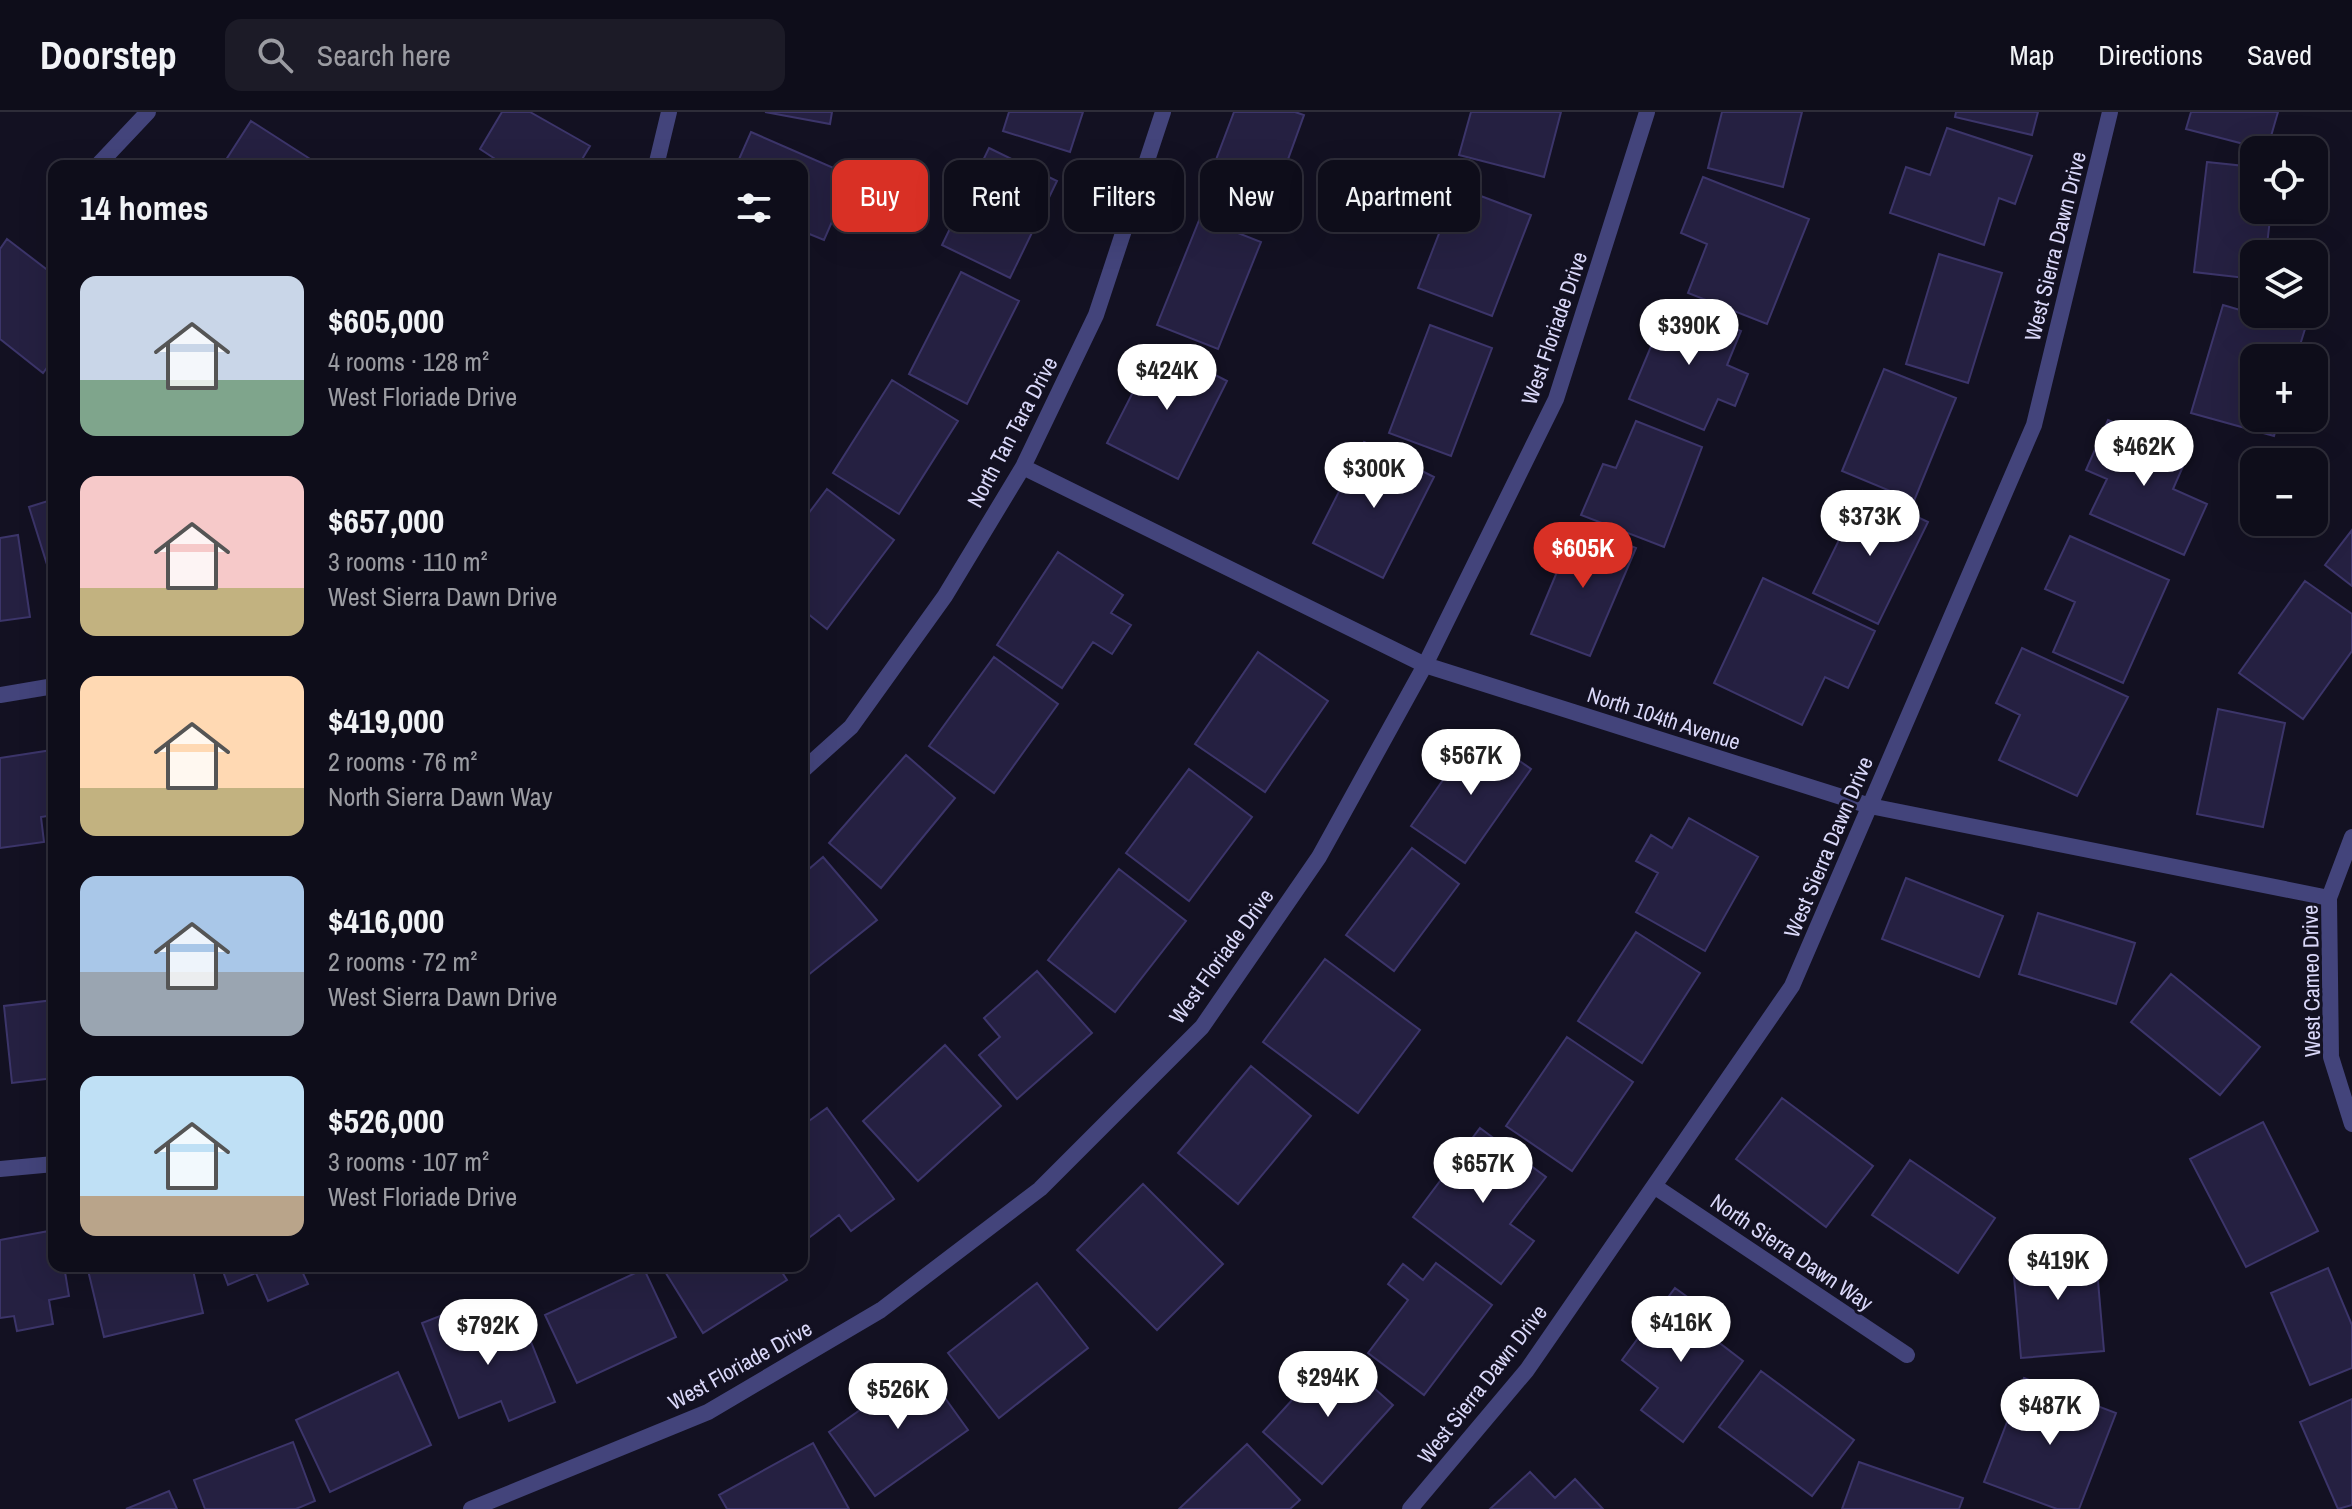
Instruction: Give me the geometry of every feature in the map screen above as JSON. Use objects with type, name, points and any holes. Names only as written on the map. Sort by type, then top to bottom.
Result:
[{"type":"street","points":[[103,160],[148,112]]},
{"type":"street","points":[[657,160],[669,112]]},
{"type":"street","name":"North Tan Tara Drive","points":[[808,766],[851,727],[945,596],[1023,467],[1096,315],[1163,112]]},
{"type":"street","name":"West Floriade Drive","points":[[471,1509],[708,1412],[881,1310],[1040,1189],[1202,1027],[1319,857],[1425,665],[1556,399],[1647,112]]},
{"type":"street","name":"West Sierra Dawn Drive","points":[[1410,1509],[1527,1370],[1792,986],[2034,425],[2110,112]]},
{"type":"street","name":"North 104th Avenue","points":[[1023,467],[1425,665],[1870,806],[2329,898]]},
{"type":"street","points":[[0,695],[48,687]]},
{"type":"street","name":"West Cameo Drive","points":[[2352,837],[2329,898],[2331,1057],[2352,1124]]},
{"type":"street","points":[[0,1169],[48,1165]]},
{"type":"street","name":"North Sierra Dawn Way","points":[[1654,1186],[1907,1355]]},
{"type":"building","points":[[502,112],[530,112],[590,146],[582,160],[497,160],[480,149]]},
{"type":"building","points":[[765,112],[832,112],[830,124]]},
{"type":"building","points":[[1009,112],[1083,112],[1070,152],[1003,131]]},
{"type":"building","points":[[1234,112],[1295,112],[1304,115],[1288,160],[1216,160]]},
{"type":"building","points":[[1471,112],[1561,112],[1544,177],[1459,155]]},
{"type":"building","points":[[1722,112],[1802,112],[1783,187],[1708,168]]},
{"type":"building","points":[[1956,112],[2038,112],[2032,135],[1955,117]]},
{"type":"building","points":[[2191,112],[2278,112],[2271,136],[2240,136],[2240,143],[2186,129]]},
{"type":"building","points":[[251,121],[312,160],[226,160]]},
{"type":"building","points":[[1947,128],[2032,156],[2015,204],[1999,198],[1984,245],[1890,213],[1906,167],[1930,175]]},
{"type":"building","points":[[751,132],[832,167],[832,222],[824,240],[808,233],[808,160],[739,160]]},
{"type":"building","points":[[989,148],[1014,160],[983,160]]},
{"type":"building","points":[[2207,162],[2240,166],[2240,224],[2269,224],[2268,240],[2240,240],[2240,277],[2194,272]]},
{"type":"building","points":[[1048,177],[1057,181],[1048,200]]},
{"type":"building","points":[[1703,177],[1809,219],[1767,324],[1688,293],[1707,244],[1681,233]]},
{"type":"building","points":[[1480,196],[1531,215],[1492,316],[1418,288],[1440,232],[1480,232]]},
{"type":"building","points":[[1200,218],[1200,232],[1236,232],[1261,242],[1218,349],[1157,325]]},
{"type":"building","points":[[948,232],[1032,232],[1010,278],[942,245]]},
{"type":"building","points":[[7,239],[48,270],[48,366],[43,373],[0,339],[0,249]]},
{"type":"building","points":[[1939,254],[2002,273],[1968,383],[1906,364]]},
{"type":"building","points":[[961,272],[1019,301],[967,404],[909,374]]},
{"type":"building","points":[[1670,301],[1741,331],[1727,365],[1748,374],[1735,406],[1718,399],[1704,430],[1629,399]]},
{"type":"building","points":[[2223,305],[2240,310],[2240,328],[2305,329],[2300,344],[2240,344],[2240,427],[2191,413]]},
{"type":"building","points":[[1430,325],[1492,348],[1451,456],[1389,433]]},
{"type":"building","points":[[1157,345],[1227,381],[1178,479],[1107,443]]},
{"type":"building","points":[[1884,369],[1956,398],[1914,501],[1842,471]]},
{"type":"building","points":[[892,380],[958,421],[899,514],[833,473]]},
{"type":"building","points":[[2108,420],[2188,455],[2173,489],[2207,504],[2184,555],[2090,514],[2107,479],[2086,470]]},
{"type":"building","points":[[1636,421],[1702,447],[1664,547],[1581,515],[1603,464],[1616,468]]},
{"type":"building","points":[[1364,442],[1434,477],[1383,578],[1313,543]]},
{"type":"building","points":[[827,489],[894,540],[827,629],[808,614],[808,514]]},
{"type":"building","points":[[1863,491],[1928,522],[1878,624],[1813,593]]},
{"type":"building","points":[[48,501],[48,568],[29,507]]},
{"type":"building","points":[[1577,524],[1636,548],[1590,656],[1531,634]]},
{"type":"building","points":[[2352,530],[2352,586],[2325,565]]},
{"type":"building","points":[[18,535],[30,617],[0,621],[0,538]]},
{"type":"building","points":[[2070,536],[2169,580],[2123,683],[2053,652],[2075,602],[2045,589]]},
{"type":"building","points":[[1058,552],[1123,595],[1111,613],[1131,625],[1112,654],[1093,642],[1062,688],[997,645]]},
{"type":"building","points":[[1763,578],[1875,631],[1848,688],[1825,677],[1802,725],[1714,683]]},
{"type":"building","points":[[2305,581],[2352,614],[2352,651],[2303,719],[2239,673]]},
{"type":"building","points":[[2022,648],[2128,697],[2077,796],[1999,760],[2020,715],[1996,703]]},
{"type":"building","points":[[1258,652],[1328,701],[1265,792],[1195,744]]},
{"type":"building","points":[[994,657],[1058,704],[994,793],[929,746]]},
{"type":"building","points":[[2218,709],[2285,723],[2263,827],[2197,814]]},
{"type":"building","points":[[1477,731],[1531,769],[1465,863],[1411,826]]},
{"type":"building","points":[[48,751],[48,816],[41,817],[44,842],[0,848],[0,758]]},
{"type":"building","points":[[906,755],[955,798],[881,888],[829,843]]},
{"type":"building","points":[[1189,769],[1252,817],[1189,901],[1126,853]]},
{"type":"building","points":[[1689,818],[1758,857],[1705,951],[1636,912],[1658,873],[1636,861],[1651,835],[1672,848]]},
{"type":"building","points":[[1412,848],[1459,884],[1394,971],[1346,935]]},
{"type":"building","points":[[823,857],[877,920],[808,975],[808,870]]},
{"type":"building","points":[[1119,869],[1186,921],[1115,1012],[1048,960]]},
{"type":"building","points":[[1906,878],[2003,916],[1979,977],[1882,939]]},
{"type":"building","points":[[2038,913],[2135,943],[2116,1004],[2019,974]]},
{"type":"building","points":[[1636,932],[1700,973],[1642,1063],[1578,1021]]},
{"type":"building","points":[[1325,959],[1420,1030],[1358,1113],[1263,1042]]},
{"type":"building","points":[[1037,971],[1092,1033],[1017,1099],[979,1055],[1000,1037],[984,1018]]},
{"type":"building","points":[[2171,974],[2260,1047],[2220,1095],[2131,1022]]},
{"type":"building","points":[[48,1001],[48,1079],[12,1083],[4,1006]]},
{"type":"building","points":[[1567,1037],[1633,1082],[1572,1171],[1506,1126]]},
{"type":"building","points":[[945,1045],[1001,1106],[918,1181],[863,1121]]},
{"type":"building","points":[[1251,1066],[1311,1116],[1238,1204],[1178,1153]]},
{"type":"building","points":[[1782,1098],[1873,1166],[1826,1227],[1736,1159]]},
{"type":"building","points":[[827,1108],[894,1199],[851,1231],[839,1215],[808,1238],[808,1122]]},
{"type":"building","points":[[2263,1122],[2318,1231],[2246,1267],[2190,1159]]},
{"type":"building","points":[[1480,1128],[1546,1177],[1510,1224],[1534,1241],[1501,1284],[1413,1217]]},
{"type":"building","points":[[1910,1160],[1995,1218],[1958,1273],[1872,1215]]},
{"type":"building","points":[[1143,1184],[1223,1264],[1157,1330],[1077,1250]]},
{"type":"building","points":[[48,1231],[48,1272],[65,1272],[69,1296],[49,1300],[53,1324],[17,1331],[14,1316],[0,1318],[0,1240]]},
{"type":"building","points":[[2095,1246],[2104,1351],[2021,1358],[2012,1253]]},
{"type":"building","points":[[1436,1263],[1492,1305],[1424,1395],[1368,1353],[1408,1300],[1388,1284],[1403,1264],[1423,1280]]},
{"type":"building","points":[[2328,1268],[2352,1325],[2352,1368],[2310,1385],[2271,1293]]},
{"type":"building","points":[[88,1272],[193,1272],[203,1313],[104,1337]]},
{"type":"building","points":[[223,1272],[302,1272],[308,1284],[268,1301],[256,1273],[228,1285]]},
{"type":"building","points":[[638,1272],[645,1272],[676,1337],[577,1383],[545,1315]]},
{"type":"building","points":[[665,1272],[782,1272],[787,1280],[703,1333]]},
{"type":"building","points":[[1037,1283],[1088,1348],[999,1418],[948,1353]]},
{"type":"building","points":[[1675,1288],[1715,1317],[1704,1331],[1743,1361],[1683,1442],[1641,1410],[1658,1388],[1622,1360]]},
{"type":"building","points":[[463,1307],[476,1340],[523,1322],[555,1402],[509,1421],[501,1401],[459,1418],[422,1323]]},
{"type":"building","points":[[1335,1353],[1393,1405],[1322,1484],[1263,1432]]},
{"type":"building","points":[[922,1366],[968,1430],[875,1496],[829,1432]]},
{"type":"building","points":[[1761,1371],[1854,1440],[1812,1496],[1719,1427]]},
{"type":"building","points":[[398,1372],[431,1445],[330,1492],[296,1420]]},
{"type":"building","points":[[2024,1378],[2116,1413],[2079,1509],[2057,1509],[1984,1482]]},
{"type":"building","points":[[2352,1399],[2352,1505],[2338,1509],[2300,1422]]},
{"type":"building","points":[[293,1442],[315,1501],[296,1509],[205,1509],[194,1480]]},
{"type":"building","points":[[813,1443],[849,1509],[727,1509],[719,1495]]},
{"type":"building","points":[[1247,1444],[1300,1500],[1290,1509],[1179,1509]]},
{"type":"building","points":[[1859,1462],[1963,1498],[1959,1509],[1842,1509]]},
{"type":"building","points":[[1530,1472],[1555,1498],[1575,1479],[1603,1509],[1490,1509]]},
{"type":"building","points":[[169,1491],[177,1509],[126,1509]]}]
